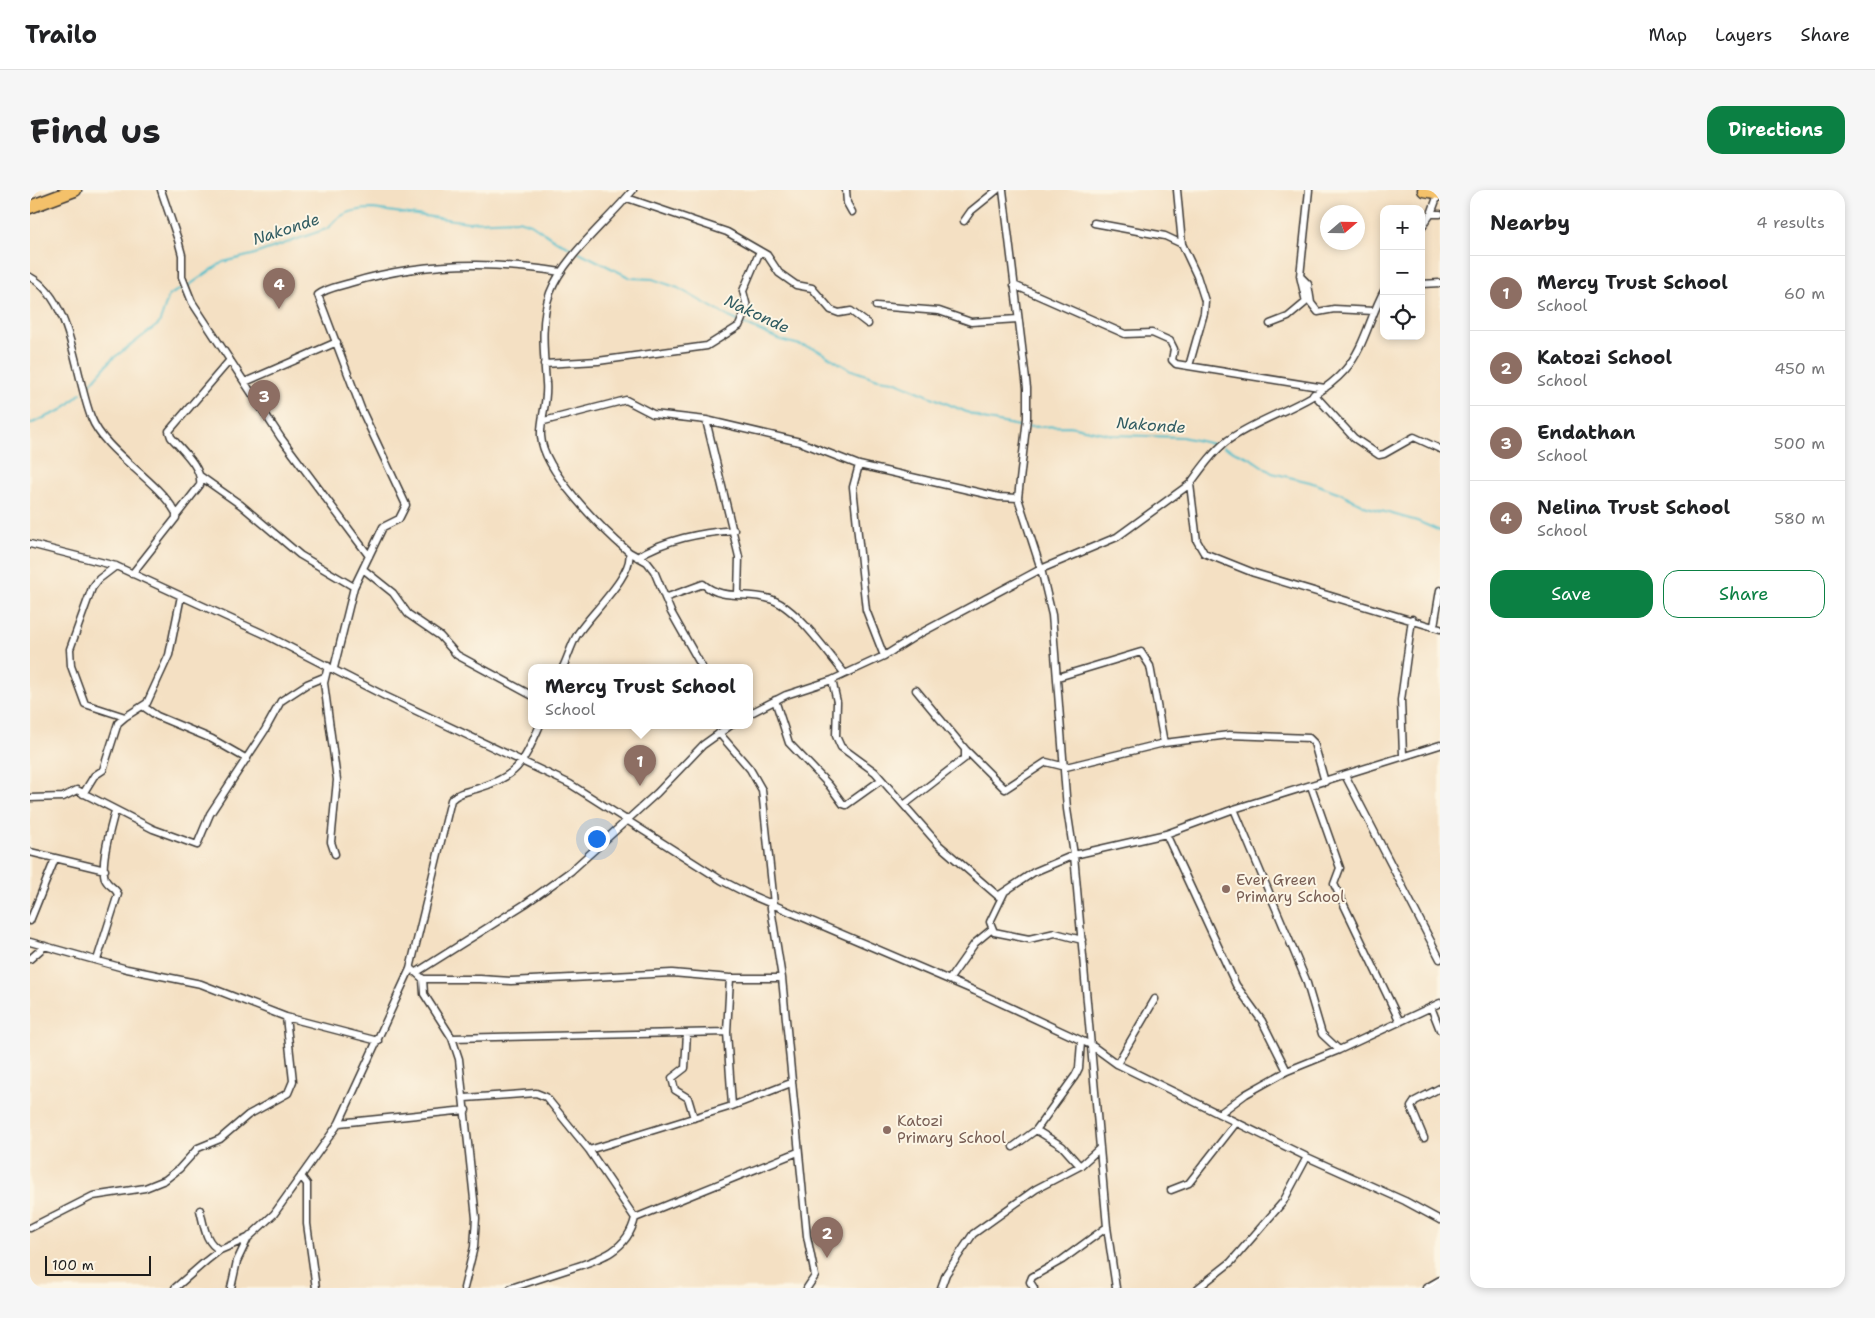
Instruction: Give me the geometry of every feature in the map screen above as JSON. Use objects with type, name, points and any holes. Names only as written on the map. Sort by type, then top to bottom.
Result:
[{"type":"highway","points":[[30,207],[75,190]]},
{"type":"highway","points":[[1424,190],[1439,193]]},
{"type":"street","points":[[161,190],[181,250],[184,287],[281,438],[369,556]]},
{"type":"street","points":[[633,190],[561,272],[550,294],[544,322],[544,364],[547,399],[541,434],[543,444],[567,487],[589,515],[629,552],[647,562],[654,571],[700,664]]},
{"type":"street","points":[[846,190],[846,199],[852,212]]},
{"type":"street","points":[[964,221],[971,211],[996,190]]},
{"type":"street","points":[[1003,190],[1027,388],[1027,418],[1018,498],[1041,569],[1052,615],[1066,767],[1067,809],[1074,855],[1107,1227],[1116,1288]]},
{"type":"street","points":[[1176,190],[1182,244],[1199,281],[1205,307],[1189,366]]},
{"type":"street","points":[[1270,324],[1288,317],[1304,305],[1306,299],[1300,276],[1309,190]]},
{"type":"street","points":[[1425,222],[1431,214],[1439,193]]},
{"type":"street","points":[[627,198],[727,232],[769,257],[779,273],[796,285],[812,288],[831,310],[839,313],[851,311],[868,324]]},
{"type":"street","points":[[1431,214],[1440,214]]},
{"type":"street","points":[[1094,223],[1165,236],[1182,244]]},
{"type":"street","points":[[544,364],[598,361],[707,346],[739,326],[747,307],[743,291],[760,251]]},
{"type":"street","points":[[30,798],[63,797],[77,790],[153,829],[197,845],[210,814],[247,759],[281,701],[307,684],[324,676],[331,667],[354,587],[383,527],[399,519],[406,505],[362,411],[318,296],[319,293],[381,274],[461,264],[522,266],[561,272]]},
{"type":"street","points":[[1300,276],[1308,284],[1311,304],[1318,312],[1334,309],[1374,311]]},
{"type":"street","points":[[30,277],[41,284],[56,303],[80,377],[85,400],[97,430],[155,485],[175,511],[176,516]]},
{"type":"street","points":[[1425,284],[1440,283]]},
{"type":"street","points":[[1014,285],[1125,334],[1152,333],[1170,341],[1174,348],[1174,362],[1325,388]]},
{"type":"street","points":[[753,712],[775,700],[832,680],[884,656],[919,634],[1041,569],[1117,537],[1190,484],[1210,457],[1229,440],[1325,388],[1349,365],[1382,295]]},
{"type":"street","points":[[876,306],[939,310],[971,322],[1018,319]]},
{"type":"street","points":[[245,382],[337,342]]},
{"type":"street","points":[[230,360],[170,431],[171,437],[200,476],[241,505],[300,555],[354,587]]},
{"type":"street","points":[[1314,394],[1354,438],[1379,455],[1414,437],[1440,449]]},
{"type":"street","points":[[544,421],[588,411],[624,399],[653,414],[706,420],[800,442],[859,464],[999,498],[1018,498]]},
{"type":"street","points":[[706,420],[739,557],[738,594]]},
{"type":"street","points":[[859,464],[852,487],[866,610],[884,656]]},
{"type":"street","points":[[132,574],[200,485],[200,476]]},
{"type":"street","points":[[1190,484],[1197,540],[1204,553],[1254,573],[1437,627],[1440,590]]},
{"type":"street","points":[[636,556],[653,547],[703,533],[734,530]]},
{"type":"street","points":[[30,544],[116,566],[160,584],[181,596],[331,667],[385,696],[570,784],[721,880],[949,980],[1091,1045],[1117,1064],[1307,1158],[1405,1201],[1440,1220]]},
{"type":"street","points":[[564,664],[577,636],[629,566],[629,552]]},
{"type":"street","points":[[116,566],[99,578],[89,593],[70,649],[70,658],[83,702],[125,717]]},
{"type":"street","points":[[363,569],[392,593],[408,614],[440,636],[456,655],[528,693]]},
{"type":"street","points":[[666,598],[701,584],[720,595],[738,594],[764,598],[778,603],[809,630],[845,674]]},
{"type":"street","points":[[82,794],[94,776],[103,772],[118,723],[144,707],[169,655],[181,596]]},
{"type":"street","points":[[1403,755],[1401,700],[1412,620]]},
{"type":"street","points":[[1058,677],[1141,652],[1150,666],[1164,743]]},
{"type":"street","points":[[324,676],[330,745],[337,780],[331,842],[335,854]]},
{"type":"street","points":[[832,680],[836,696],[836,736],[838,744],[843,750],[868,766],[958,864],[995,896],[1004,893],[1034,872],[1074,855],[1166,834],[1234,809],[1325,782],[1403,755],[1439,747]]},
{"type":"street","points":[[916,690],[965,750],[1004,789],[1044,763],[1066,767],[1164,743],[1229,734],[1304,737],[1314,743],[1325,782]]},
{"type":"street","points":[[775,700],[789,743],[829,785],[843,804],[846,805],[881,780]]},
{"type":"street","points":[[144,707],[157,716],[212,739],[247,759]]},
{"type":"street","points":[[175,1288],[220,1250],[248,1238],[274,1214],[339,1123],[413,970],[451,800],[463,792],[498,782],[524,762],[538,729]]},
{"type":"street","points":[[413,970],[525,904],[571,872],[627,821],[703,745],[725,729]]},
{"type":"street","points":[[719,733],[750,769],[762,790],[807,1236],[815,1276],[807,1288]]},
{"type":"street","points":[[904,805],[965,758],[965,750]]},
{"type":"street","points":[[1345,775],[1440,959]]},
{"type":"street","points":[[1311,786],[1340,868],[1334,884],[1400,1022]]},
{"type":"street","points":[[1234,809],[1308,986],[1322,1034],[1339,1050]]},
{"type":"street","points":[[97,960],[118,894],[106,881],[105,870],[105,853],[115,810]]},
{"type":"street","points":[[1166,834],[1236,985],[1262,1021],[1287,1071]]},
{"type":"street","points":[[30,852],[105,870]]},
{"type":"street","points":[[30,921],[54,859]]},
{"type":"street","points":[[1004,893],[990,922],[994,932],[1021,938],[1036,938],[1052,933],[1082,940]]},
{"type":"street","points":[[949,980],[975,943],[992,929]]},
{"type":"street","points":[[30,942],[127,969],[202,984],[286,1018],[378,1041]]},
{"type":"street","points":[[30,959],[45,946]]},
{"type":"street","points":[[413,970],[423,979],[511,981],[672,973],[730,978],[782,978]]},
{"type":"street","points":[[730,978],[727,1032],[732,1106]]},
{"type":"street","points":[[423,979],[424,994],[452,1038],[459,1059],[465,1098],[476,1218],[474,1247],[464,1288]]},
{"type":"street","points":[[1117,1064],[1155,999]]},
{"type":"street","points":[[1218,1114],[1246,1094],[1287,1071],[1339,1050],[1440,1003]]},
{"type":"street","points":[[1431,1007],[1440,1030]]},
{"type":"street","points":[[30,1228],[93,1196],[145,1188],[165,1180],[179,1169],[198,1148],[220,1138],[248,1115],[288,1093],[293,1081],[286,1018]]},
{"type":"street","points":[[452,1038],[727,1032]]},
{"type":"street","points":[[686,1033],[685,1068],[672,1078],[675,1090],[688,1098],[694,1118]]},
{"type":"street","points":[[1013,1147],[1036,1130],[1077,1071],[1081,1042]]},
{"type":"street","points":[[589,1150],[732,1106],[791,1083]]},
{"type":"street","points":[[1424,1138],[1411,1107],[1414,1100],[1440,1088]]},
{"type":"street","points":[[465,1098],[540,1094],[552,1104],[589,1150],[635,1218],[632,1231],[626,1239],[605,1257],[511,1288]]},
{"type":"street","points":[[339,1123],[466,1110]]},
{"type":"street","points":[[1172,1190],[1189,1183],[1236,1123]]},
{"type":"street","points":[[1036,1130],[1062,1146],[1080,1166]]},
{"type":"street","points":[[941,1288],[946,1274],[973,1234],[1036,1189],[1080,1166],[1100,1148]]},
{"type":"street","points":[[635,1218],[798,1152]]},
{"type":"street","points":[[1198,1288],[1231,1262],[1283,1202],[1307,1158]]},
{"type":"street","points":[[301,1176],[307,1184],[307,1224],[316,1288]]},
{"type":"street","points":[[200,1210],[208,1240],[212,1246],[220,1250]]},
{"type":"street","points":[[1034,1288],[1030,1282],[1032,1277],[1062,1260],[1107,1227]]},
{"type":"street","points":[[232,1288],[237,1261],[248,1238]]},
{"type":"street","points":[[1426,1288],[1440,1280]]},
{"type":"waterway","name":"Nakonde","points":[[188,286],[223,262],[252,255],[329,228],[343,215],[367,209],[468,222],[518,220],[531,224],[556,241],[575,249]]},
{"type":"waterway","name":"Nakonde","points":[[579,252],[631,278],[653,279],[678,288],[729,317],[780,340],[816,349],[849,369],[878,379],[894,381],[983,419],[1024,427],[1070,426],[1113,435],[1182,437],[1218,445]]},
{"type":"waterway","name":"Nakonde","points":[[85,390],[112,359],[159,324],[169,295],[181,289]]},
{"type":"waterway","name":"Nakonde","points":[[30,424],[62,410],[81,393]]},
{"type":"waterway","name":"Nakonde","points":[[1223,447],[1250,458],[1272,473],[1310,482],[1340,493],[1367,507],[1417,521],[1440,531]]},
{"type":"place","name":"Nelina Trust School","points":[[279,309]]},
{"type":"place","name":"Endathan","points":[[264,421]]},
{"type":"place","name":"Mercy Trust School","points":[[640,786]]},
{"type":"place","name":"Ever Green Primary School","points":[[1226,889]]},
{"type":"place","name":"Katozi Primary School","points":[[887,1130]]},
{"type":"place","name":"Katozi School","points":[[827,1258]]}]
